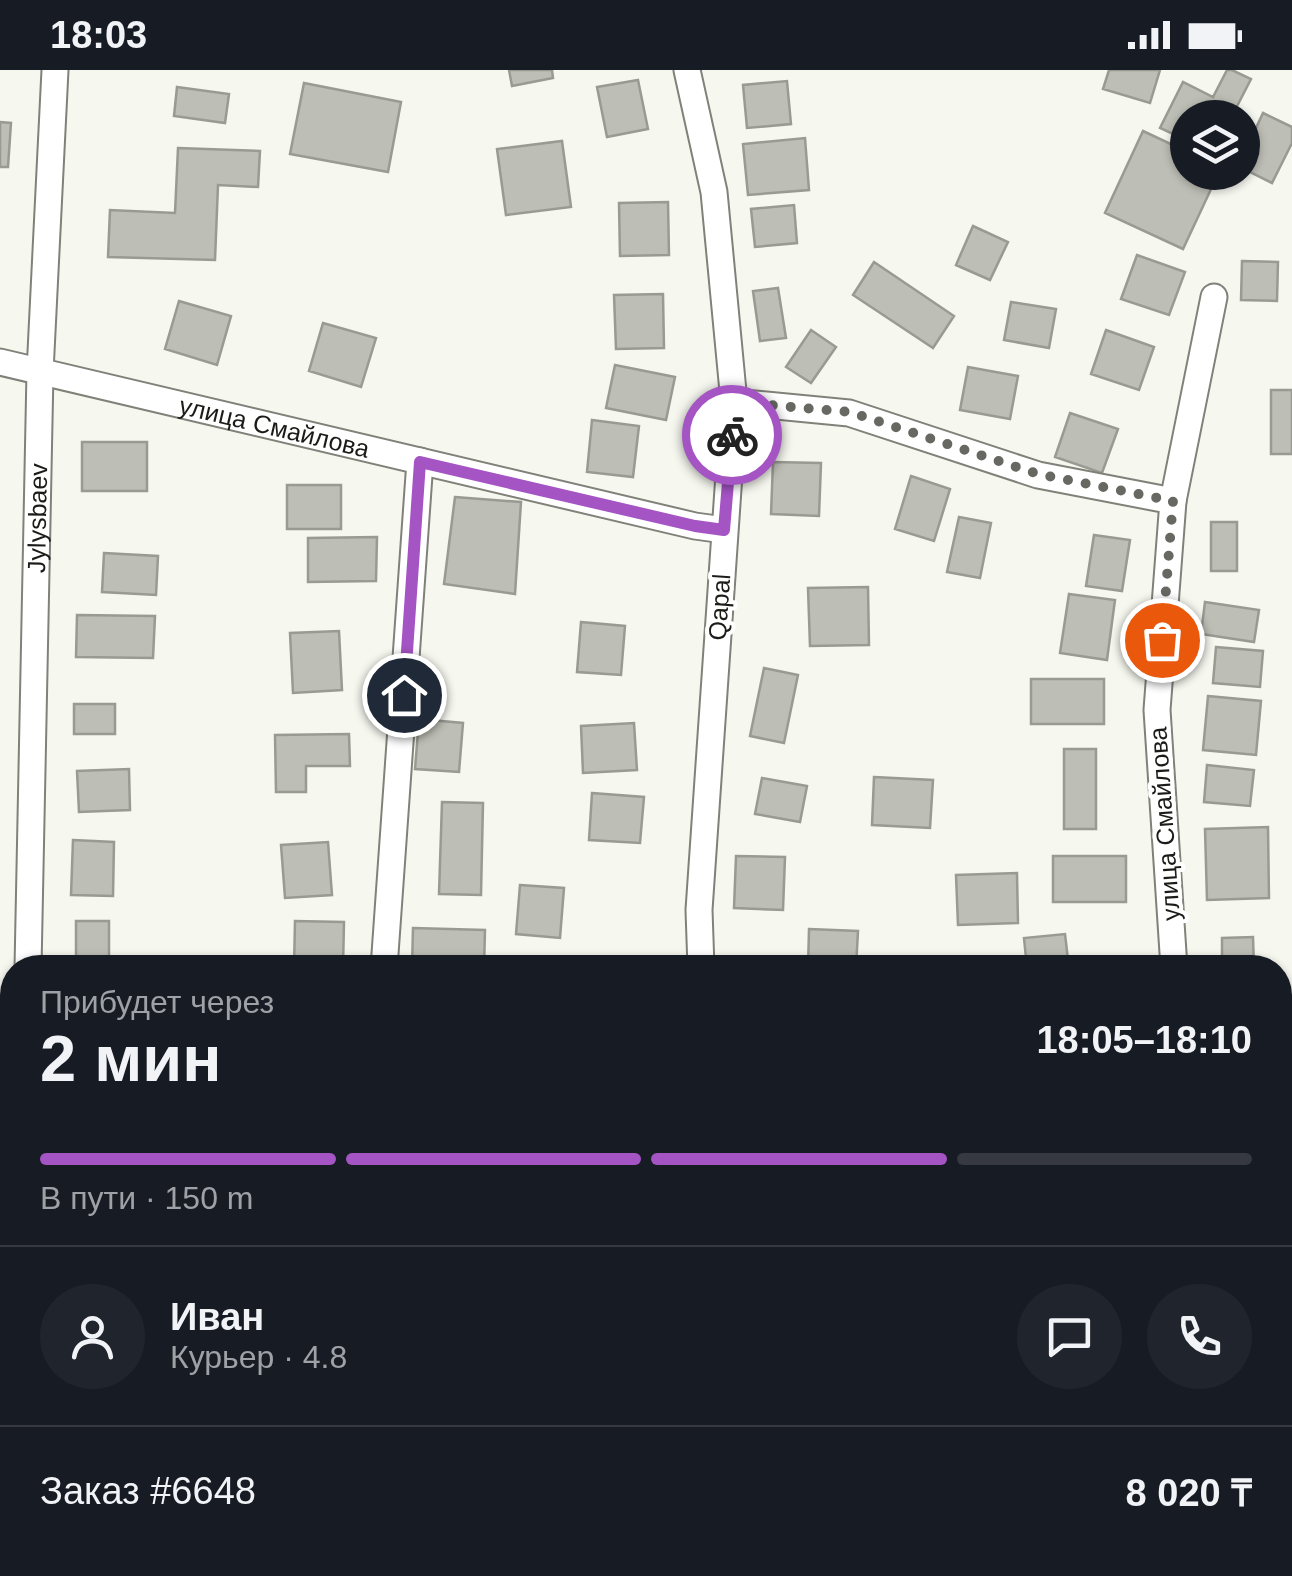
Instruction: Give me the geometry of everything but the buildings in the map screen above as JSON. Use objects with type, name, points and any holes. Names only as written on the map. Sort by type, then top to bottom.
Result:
[{"type":"street","name":"Jylysbaev","points":[[28,955],[40,372],[55,70]]},
{"type":"street","name":"Qapal","points":[[687,70],[714,192],[734,402],[699,910],[701,955]]},
{"type":"street","name":"улица Смайлова","points":[[1173,955],[1156,710],[1173,501],[1214,297]]},
{"type":"street","name":"улица Смайлова","points":[[0,362],[724,530]]},
{"type":"street","points":[[734,402],[850,412],[1038,474],[1173,501]]},
{"type":"street","points":[[385,955],[420,462]]},
{"type":"way so far","points":[[732,435],[734,402],[850,412],[1038,474],[1173,501],[1162,640]]},
{"type":"route","points":[[404,695],[420,462],[724,530],[732,435]]}]
